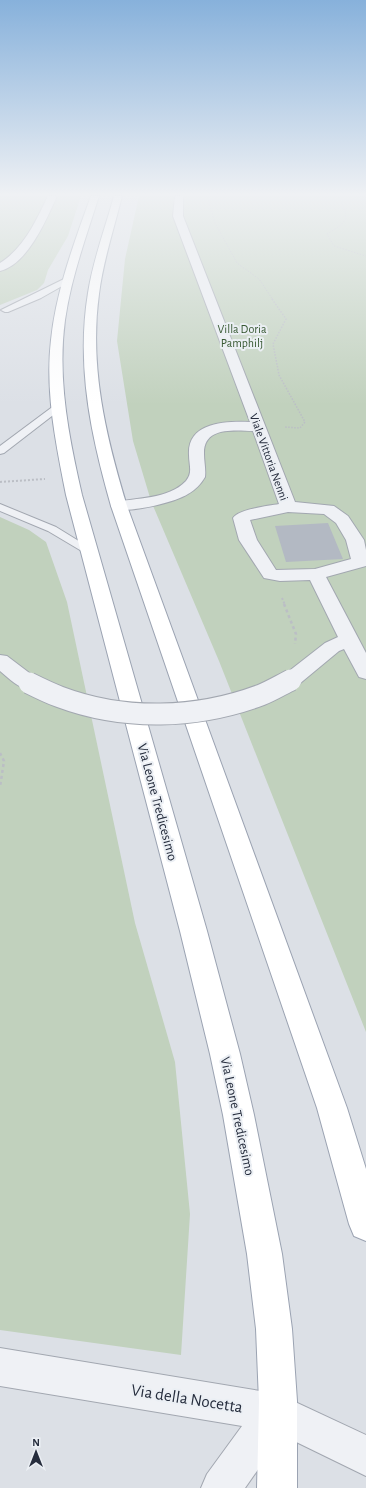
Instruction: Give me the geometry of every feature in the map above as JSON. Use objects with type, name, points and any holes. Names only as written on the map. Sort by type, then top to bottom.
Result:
[{"type":"main road","name":"Via Leone Tredicesimo","points":[[72,265],[67,281],[59,319],[56,362],[58,407],[69,478],[216,1018],[235,1094],[261,1233],[277,1352],[277,1488]]},
{"type":"main road","points":[[100,265],[93,292],[88,348],[96,419],[104,455],[119,506],[332,1108],[366,1224]]},
{"type":"street","name":"Viale Vittoria Nenni","points":[[197,265],[288,507],[328,509],[342,520],[356,540],[360,562],[316,574]]},
{"type":"street","points":[[119,506],[151,501],[170,496],[191,485],[198,474],[196,451],[197,445],[200,438],[210,430],[227,426],[259,427]]},
{"type":"street","points":[[288,507],[256,513],[241,518],[248,540],[270,574],[280,576],[316,574],[348,640],[366,672]]},
{"type":"street","points":[[0,661],[29,683],[59,698],[83,705],[121,712],[188,712],[229,705],[263,694],[291,680],[332,647],[348,640]]},
{"type":"street","name":"Via della Nocetta","points":[[0,1367],[278,1413],[366,1456]]},
{"type":"street","points":[[221,1488],[252,1444],[278,1413]]},
{"type":"lane","points":[[4,310],[38,296],[67,281]]},
{"type":"lane","points":[[0,451],[58,407]]},
{"type":"lane","points":[[3,508],[52,529],[89,550]]},
{"type":"path","points":[[240,265],[259,279],[286,319],[273,344],[279,375],[305,422],[300,428],[259,427]]},
{"type":"path","points":[[0,482],[69,478]]},
{"type":"path","points":[[270,574],[283,600],[296,634],[291,680]]},
{"type":"path","points":[[0,753],[4,761],[0,787]]},
{"type":"green space","points":[[0,265],[51,265],[44,283],[37,290],[0,305]]},
{"type":"green space","name":"Villa Doria Pamphilj","points":[[124,265],[366,265],[366,1032],[219,661],[151,501],[133,441],[117,341]]},
{"type":"green space","points":[[0,517],[29,530],[46,542],[67,602],[135,923],[175,1062],[190,1214],[181,1355],[0,1330]]},
{"type":"building","points":[[328,523],[343,559],[286,562],[275,526]]}]
